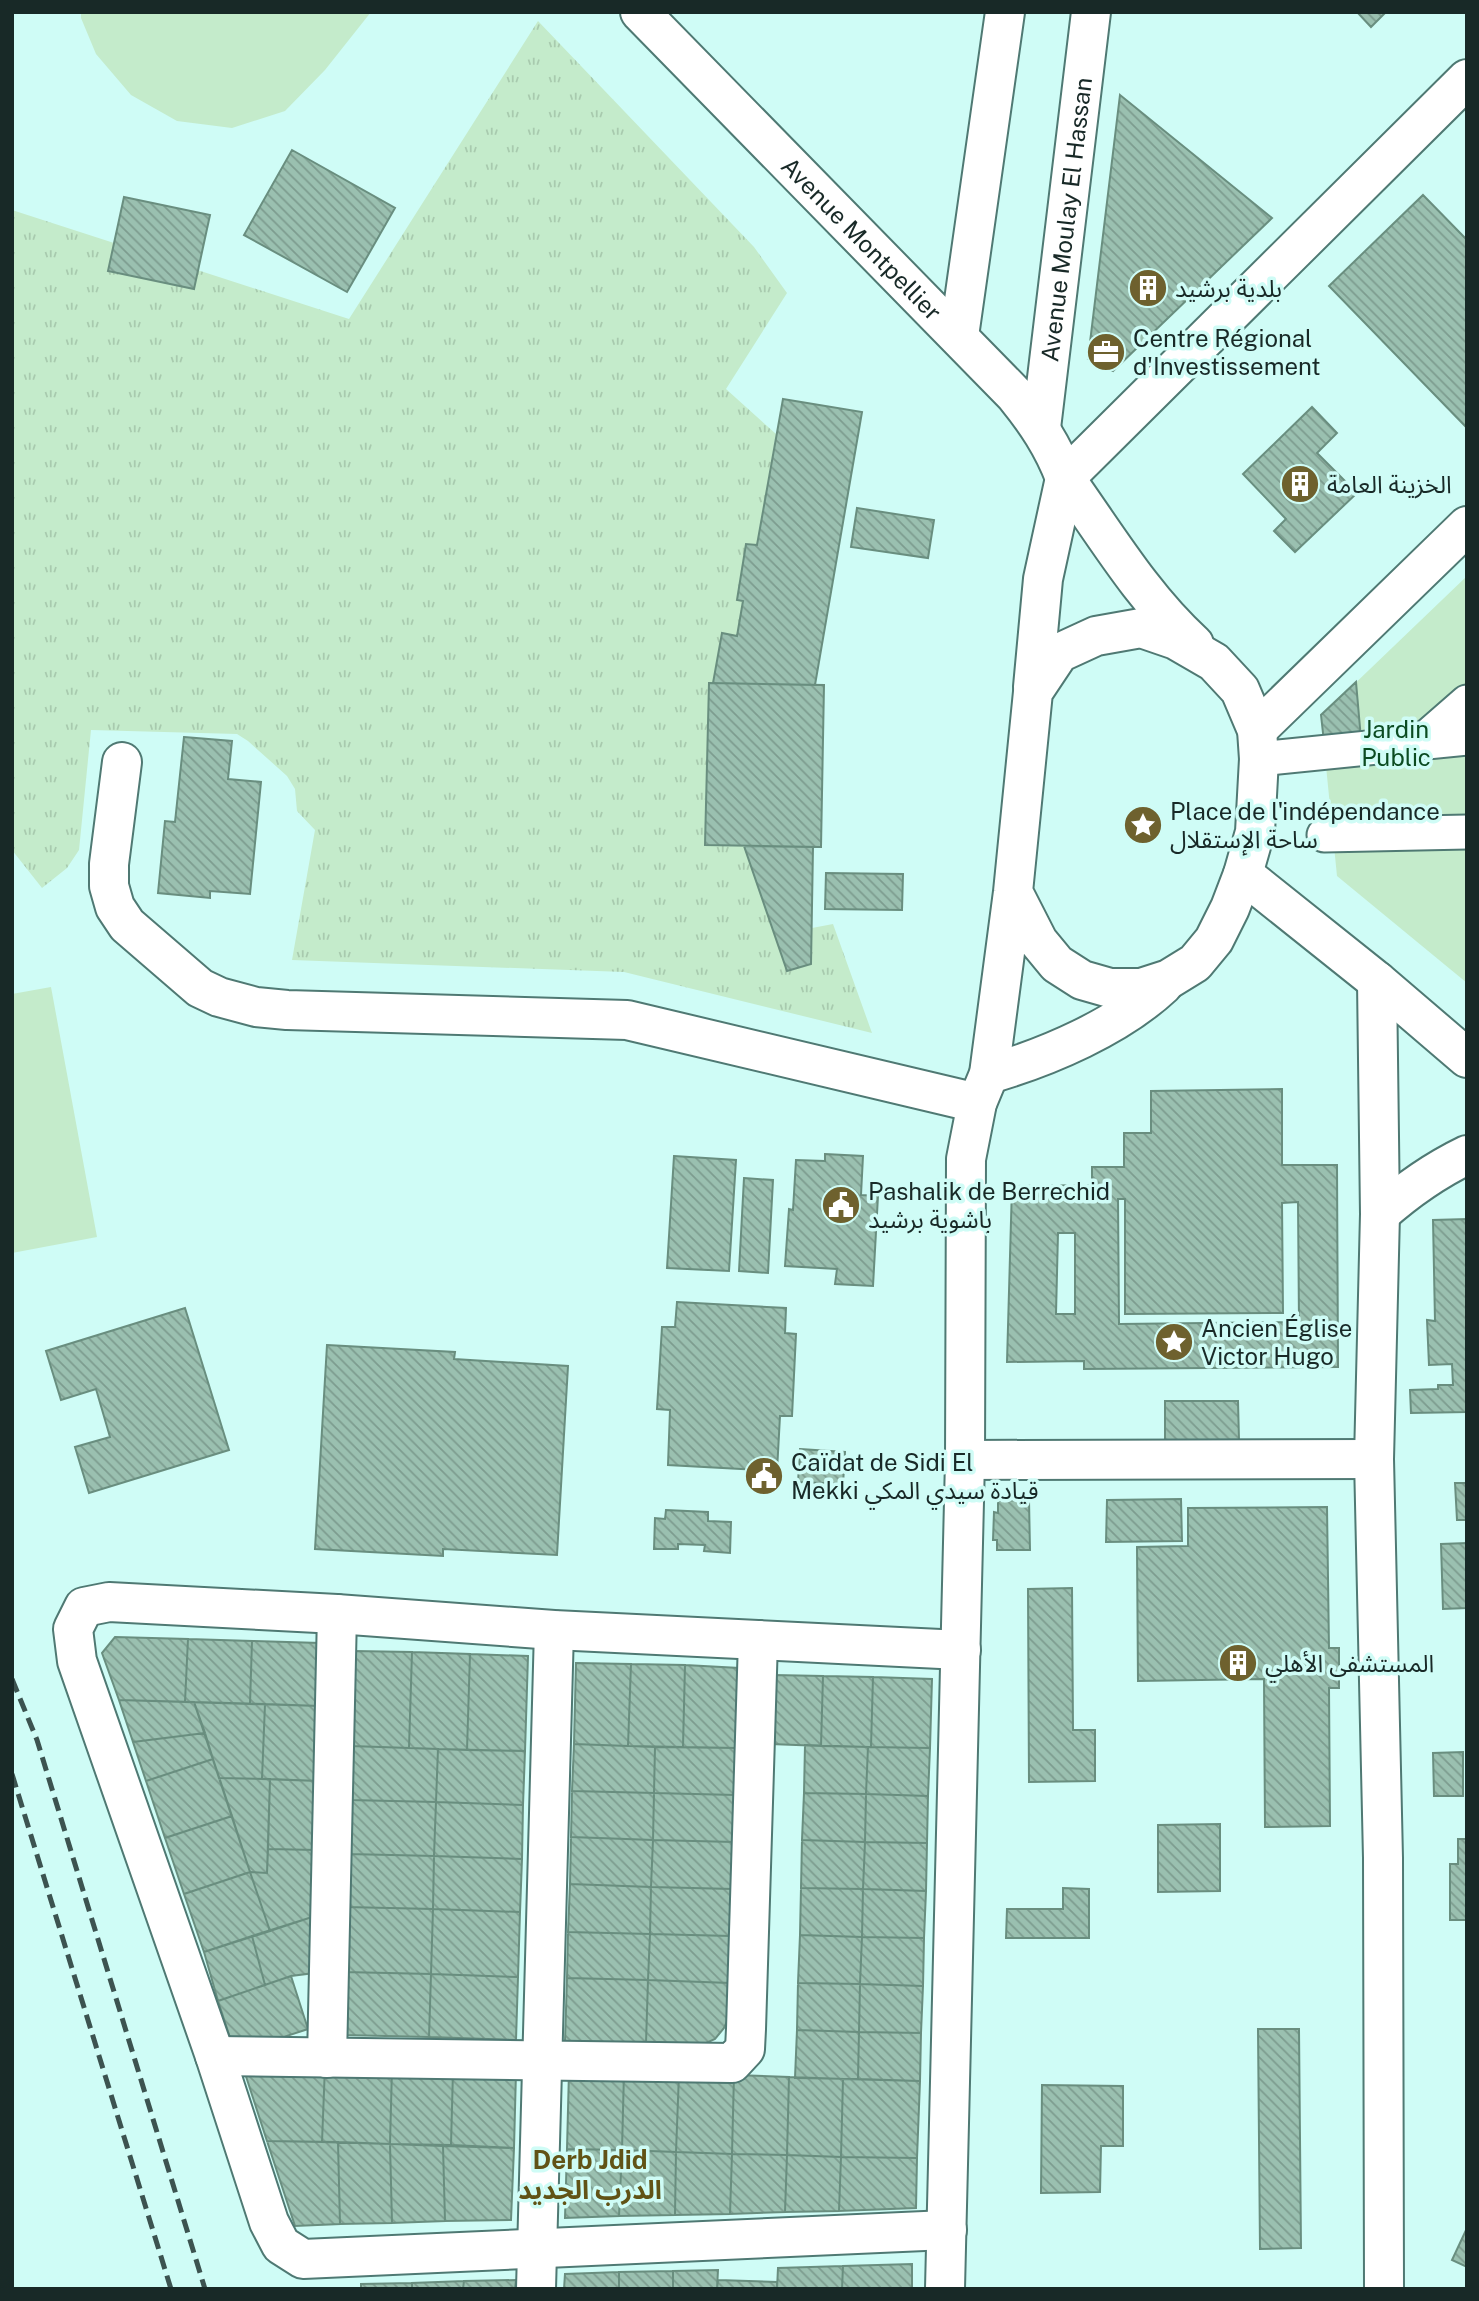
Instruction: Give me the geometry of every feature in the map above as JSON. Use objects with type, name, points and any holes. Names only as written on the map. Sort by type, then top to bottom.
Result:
[{"type":"street","name":"Avenue Montpellier","points":[[640,12],[1014,395],[1041,428],[1065,478],[1147,592],[1178,630],[1214,662]]},
{"type":"street","points":[[959,336],[1005,12]]},
{"type":"street","name":"Avenue Moulay El Hassan","points":[[1041,428],[1091,12]]},
{"type":"street","points":[[945,2289],[965,1460],[966,1159],[983,1089],[1013,892],[1043,579],[1065,478],[1467,79]]},
{"type":"street","points":[[1258,745],[1467,526]]},
{"type":"street","points":[[122,762],[109,864],[109,886],[115,907],[127,925],[200,988],[219,997],[256,1007],[287,1010],[627,1020],[983,1089],[1142,1005],[1169,979],[1195,963],[1214,940],[1230,908],[1255,832],[1258,745],[1240,690],[1214,662],[1176,639],[1141,628],[1096,636],[1059,653],[1033,692]]},
{"type":"street","points":[[1420,743],[1467,702]]},
{"type":"street","points":[[1258,745],[1420,743],[1467,738]]},
{"type":"street","points":[[1324,835],[1467,832]]},
{"type":"street","points":[[1243,874],[1377,981],[1467,1058]]},
{"type":"street","points":[[1013,892],[1038,940],[1057,964],[1082,979],[1111,988],[1141,988],[1169,979]]},
{"type":"street","points":[[1377,981],[1380,1214],[1374,1459],[1383,1858],[1384,2289]]},
{"type":"street","points":[[1380,1214],[1408,1188],[1467,1155]]},
{"type":"street","points":[[965,1460],[1374,1459]]},
{"type":"street","points":[[947,2230],[303,2259],[281,2245],[269,2222],[215,2056],[77,1661],[73,1629],[84,1607],[108,1602],[337,1614],[554,1630],[961,1650]]},
{"type":"street","points":[[327,2058],[337,1614]]},
{"type":"street","points":[[536,2289],[554,1630]]},
{"type":"street","points":[[215,2056],[732,2063],[745,2049],[758,1640]]},
{"type":"green space","points":[[81,12],[371,12],[325,70],[285,111],[232,128],[177,121],[131,95],[96,54]]},
{"type":"green space","points":[[538,21],[754,247],[787,293],[726,389],[776,434],[757,545],[746,544],[743,601],[737,636],[722,633],[713,683],[709,683],[705,845],[744,846],[787,971],[811,964],[812,928],[833,924],[872,1033],[624,972],[292,960],[315,830],[297,811],[295,789],[287,776],[237,734],[91,730],[79,850],[67,868],[42,888],[12,850],[12,210],[349,319]]},
{"type":"green space","name":"Jardin Public","points":[[1467,576],[1467,983],[1337,876],[1321,716]]},
{"type":"green space","points":[[51,987],[97,1237],[12,1253],[12,994]]},
{"type":"building","points":[[1357,12],[1386,12],[1371,27]]},
{"type":"building","name":"بلدية برشيد","points":[[1120,95],[1272,218],[1113,371],[1088,359]]},
{"type":"building","points":[[292,150],[395,208],[347,292],[244,235]]},
{"type":"building","points":[[1423,195],[1467,240],[1467,428],[1329,286]]},
{"type":"building","points":[[124,197],[210,215],[194,289],[108,271]]},
{"type":"building","points":[[783,399],[862,412],[815,685],[713,683],[722,633],[737,636],[743,601],[737,600],[746,544],[757,545]]},
{"type":"building","name":"الخزينة العامة","points":[[1312,407],[1337,433],[1317,453],[1357,493],[1295,552],[1274,531],[1286,519],[1243,474]]},
{"type":"building","points":[[857,508],[934,520],[928,558],[851,547]]},
{"type":"building","points":[[1356,682],[1361,739],[1324,742],[1321,715]]},
{"type":"building","points":[[709,683],[824,685],[821,847],[705,845]]},
{"type":"building","points":[[184,737],[232,741],[228,779],[261,782],[250,894],[210,891],[210,898],[158,893],[165,821],[175,822]]},
{"type":"building","points":[[744,846],[813,847],[811,964],[787,971]]},
{"type":"building","points":[[826,873],[903,874],[902,910],[825,909]]},
{"type":"building","points":[[1282,1089],[1282,1165],[1337,1165],[1338,1367],[1084,1369],[1084,1361],[1007,1362],[1012,1186],[1092,1185],[1092,1167],[1124,1167],[1124,1133],[1151,1133],[1151,1091]],"holes":[[[1118,1199],[1125,1199],[1125,1314],[1283,1313],[1282,1203],[1298,1202],[1299,1322],[1119,1324]],[[1058,1233],[1075,1233],[1075,1314],[1056,1314]]]},
{"type":"building","points":[[825,1154],[863,1156],[861,1195],[878,1196],[873,1286],[835,1284],[837,1269],[785,1266],[789,1209],[793,1210],[796,1160],[825,1161]]},
{"type":"building","points":[[674,1156],[736,1160],[729,1271],[667,1268]]},
{"type":"building","points":[[744,1178],[773,1180],[768,1273],[739,1271]]},
{"type":"building","points":[[1467,1219],[1467,1412],[1411,1413],[1410,1390],[1438,1389],[1438,1385],[1453,1385],[1452,1364],[1429,1365],[1427,1320],[1435,1321],[1433,1220]]},
{"type":"building","points":[[677,1302],[786,1308],[785,1333],[796,1334],[792,1416],[780,1416],[777,1471],[668,1465],[670,1410],[657,1409],[662,1327],[675,1327]]},
{"type":"building","points":[[185,1308],[229,1450],[89,1493],[75,1447],[110,1437],[96,1389],[61,1400],[46,1351]]},
{"type":"building","points":[[327,1345],[455,1352],[454,1359],[568,1366],[557,1555],[443,1549],[443,1556],[315,1549]]},
{"type":"building","points":[[1165,1401],[1238,1401],[1239,1440],[1165,1441]]},
{"type":"building","points":[[800,1449],[845,1452],[843,1484],[798,1482]]},
{"type":"building","points":[[1455,1483],[1467,1483],[1467,1520],[1457,1520]]},
{"type":"building","points":[[1181,1499],[1182,1541],[1106,1542],[1107,1500]]},
{"type":"building","points":[[1029,1500],[1030,1550],[997,1550],[997,1540],[993,1540],[994,1512],[998,1513],[998,1501]]},
{"type":"building","name":"المستشفى الأهلي","points":[[1327,1507],[1329,1648],[1339,1648],[1339,1688],[1329,1688],[1330,1826],[1265,1827],[1264,1679],[1138,1681],[1137,1547],[1188,1546],[1188,1508]]},
{"type":"building","points":[[666,1510],[708,1512],[708,1521],[731,1522],[730,1553],[704,1551],[705,1545],[678,1544],[678,1549],[654,1549],[655,1518],[665,1519]]},
{"type":"building","points":[[1467,1543],[1467,1608],[1443,1609],[1441,1544]]},
{"type":"building","points":[[1072,1588],[1073,1730],[1095,1730],[1095,1781],[1029,1782],[1028,1589]]},
{"type":"building","points":[[115,1637],[188,1639],[185,1702],[119,1700],[102,1653]]},
{"type":"building","points":[[188,1639],[252,1641],[250,1704],[185,1702]]},
{"type":"building","points":[[252,1641],[320,1643],[319,1706],[250,1704]]},
{"type":"building","points":[[354,1651],[412,1652],[409,1748],[351,1746]]},
{"type":"building","points":[[412,1652],[470,1654],[467,1750],[409,1748]]},
{"type":"building","points":[[470,1654],[528,1656],[525,1751],[467,1750]]},
{"type":"building","points":[[576,1663],[631,1664],[628,1746],[574,1744]]},
{"type":"building","points":[[631,1664],[685,1665],[683,1747],[628,1746]]},
{"type":"building","points":[[685,1665],[739,1668],[737,1748],[683,1747]]},
{"type":"building","points":[[773,1675],[823,1676],[821,1746],[771,1744]]},
{"type":"building","points":[[823,1676],[873,1677],[871,1747],[821,1746]]},
{"type":"building","points":[[873,1677],[932,1679],[930,1748],[871,1747]]},
{"type":"building","points":[[119,1700],[194,1702],[205,1733],[133,1742]]},
{"type":"building","points":[[194,1702],[265,1704],[262,1779],[219,1778]]},
{"type":"building","points":[[265,1704],[319,1706],[318,1781],[262,1779]]},
{"type":"building","points":[[205,1733],[213,1759],[146,1781],[133,1742]]},
{"type":"building","points":[[574,1744],[655,1747],[654,1793],[572,1791]]},
{"type":"building","points":[[805,1745],[868,1747],[866,1794],[804,1793]]},
{"type":"building","points":[[351,1746],[438,1749],[436,1802],[349,1800]]},
{"type":"building","points":[[655,1747],[737,1748],[735,1795],[654,1793]]},
{"type":"building","points":[[868,1747],[930,1748],[928,1796],[866,1794]]},
{"type":"building","points":[[438,1749],[525,1751],[523,1805],[436,1802]]},
{"type":"building","points":[[1463,1752],[1463,1796],[1434,1796],[1433,1753]]},
{"type":"building","points":[[213,1759],[232,1816],[165,1838],[146,1781]]},
{"type":"building","points":[[219,1778],[270,1779],[267,1873],[250,1872]]},
{"type":"building","points":[[270,1779],[318,1781],[316,1850],[268,1849]]},
{"type":"building","points":[[572,1791],[654,1793],[653,1840],[571,1837]]},
{"type":"building","points":[[654,1793],[735,1795],[734,1842],[653,1840]]},
{"type":"building","points":[[804,1793],[866,1794],[865,1842],[802,1840]]},
{"type":"building","points":[[866,1794],[928,1796],[927,1843],[865,1842]]},
{"type":"building","points":[[349,1800],[436,1802],[434,1856],[348,1854]]},
{"type":"building","points":[[436,1802],[523,1805],[522,1859],[434,1856]]},
{"type":"building","points":[[232,1816],[250,1872],[184,1894],[165,1838]]},
{"type":"building","points":[[1220,1824],[1220,1891],[1158,1892],[1158,1825]]},
{"type":"building","points":[[571,1837],[653,1840],[651,1887],[570,1884]]},
{"type":"building","points":[[1458,1839],[1467,1839],[1467,1920],[1450,1920],[1450,1864],[1458,1864]]},
{"type":"building","points":[[653,1840],[734,1842],[733,1889],[651,1887]]},
{"type":"building","points":[[802,1840],[865,1842],[863,1889],[801,1888]]},
{"type":"building","points":[[865,1842],[927,1843],[926,1891],[863,1889]]},
{"type":"building","points":[[268,1849],[316,1850],[315,1916],[270,1931],[250,1872],[267,1873]]},
{"type":"building","points":[[348,1854],[434,1856],[433,1909],[346,1907]]},
{"type":"building","points":[[434,1856],[522,1859],[520,1912],[433,1909]]},
{"type":"building","points":[[250,1872],[270,1931],[204,1952],[184,1894]]},
{"type":"building","points":[[570,1884],[651,1887],[650,1934],[568,1932]]},
{"type":"building","points":[[651,1887],[733,1889],[731,1936],[650,1934]]},
{"type":"building","points":[[801,1888],[863,1889],[862,1937],[800,1935]]},
{"type":"building","points":[[1063,1888],[1089,1889],[1089,1938],[1006,1938],[1007,1909],[1063,1909]]},
{"type":"building","points":[[863,1889],[926,1891],[924,1938],[862,1937]]},
{"type":"building","points":[[346,1907],[433,1909],[431,1974],[344,1972]]},
{"type":"building","points":[[433,1909],[520,1912],[518,1977],[431,1974]]},
{"type":"building","points":[[315,1916],[314,1973],[291,1976],[265,1985],[252,1936]]},
{"type":"building","points":[[568,1932],[650,1934],[648,1980],[567,1978]]},
{"type":"building","points":[[650,1934],[731,1936],[730,1983],[648,1980]]},
{"type":"building","points":[[800,1935],[862,1937],[860,1984],[798,1983]]},
{"type":"building","points":[[252,1936],[265,1985],[218,2001],[204,1952]]},
{"type":"building","points":[[862,1937],[924,1938],[923,1986],[860,1984]]},
{"type":"building","points":[[344,1972],[431,1974],[429,2037],[342,2035]]},
{"type":"building","points":[[431,1974],[518,1977],[516,2040],[429,2037]]},
{"type":"building","points":[[291,1976],[308,2029],[235,2053],[218,2001]]},
{"type":"building","points":[[567,1978],[648,1980],[646,2043],[565,2041]]},
{"type":"building","points":[[648,1980],[730,1983],[729,2017],[724,2028],[715,2039],[704,2044],[646,2043]]},
{"type":"building","points":[[798,1983],[860,1984],[859,2032],[797,2030]]},
{"type":"building","points":[[860,1984],[923,1986],[921,2033],[859,2032]]},
{"type":"building","points":[[1258,2029],[1299,2029],[1301,2248],[1260,2249]]},
{"type":"building","points":[[797,2030],[859,2032],[858,2079],[795,2078]]},
{"type":"building","points":[[859,2032],[921,2033],[920,2081],[858,2079]]},
{"type":"building","points":[[242,2064],[325,2066],[322,2142],[267,2141]]},
{"type":"building","points":[[325,2066],[392,2068],[390,2144],[322,2142]]},
{"type":"building","points":[[392,2068],[453,2071],[451,2145],[390,2144]]},
{"type":"building","points":[[453,2071],[516,2072],[514,2148],[451,2145]]},
{"type":"building","points":[[569,2071],[624,2072],[622,2150],[567,2149]]},
{"type":"building","points":[[624,2072],[679,2074],[676,2152],[622,2150]]},
{"type":"building","points":[[679,2074],[734,2075],[732,2154],[676,2152]]},
{"type":"building","points":[[734,2075],[789,2077],[787,2155],[732,2154]]},
{"type":"building","points":[[789,2077],[843,2079],[841,2157],[787,2155]]},
{"type":"building","points":[[843,2079],[920,2081],[917,2158],[841,2157]]},
{"type":"building","points":[[1042,2085],[1123,2086],[1123,2146],[1101,2146],[1100,2192],[1041,2193]]},
{"type":"building","points":[[267,2141],[338,2142],[340,2224],[295,2226]]},
{"type":"building","points":[[338,2142],[390,2144],[392,2223],[340,2224]]},
{"type":"building","points":[[390,2144],[443,2146],[445,2221],[392,2223]]},
{"type":"building","points":[[443,2146],[514,2148],[511,2220],[445,2221]]},
{"type":"building","points":[[567,2149],[622,2150],[619,2216],[565,2218]]},
{"type":"building","points":[[622,2150],[676,2152],[675,2215],[619,2216]]},
{"type":"building","points":[[676,2152],[732,2154],[730,2214],[675,2215]]},
{"type":"building","points":[[732,2154],[787,2155],[785,2212],[730,2214]]},
{"type":"building","points":[[787,2155],[841,2157],[839,2211],[785,2212]]},
{"type":"building","points":[[841,2157],[917,2158],[916,2208],[839,2211]]},
{"type":"building","points":[[1467,2228],[1467,2267],[1452,2260]]},
{"type":"building","points":[[912,2264],[912,2289],[842,2289],[843,2266]]},
{"type":"building","points":[[843,2266],[842,2289],[777,2289],[778,2268]]},
{"type":"building","points":[[718,2270],[717,2289],[673,2289],[673,2271]]},
{"type":"building","points":[[673,2271],[673,2289],[619,2289],[619,2272]]},
{"type":"building","points":[[619,2272],[619,2289],[564,2289],[565,2274]]},
{"type":"building","points":[[516,2280],[515,2289],[463,2289],[464,2281]]},
{"type":"building","points":[[718,2280],[777,2282],[777,2289],[717,2289]]},
{"type":"building","points":[[464,2281],[463,2289],[412,2289],[412,2283]]},
{"type":"building","points":[[412,2283],[412,2289],[361,2289],[361,2284]]},
{"type":"railway","points":[[12,1679],[37,1740],[205,2289]]},
{"type":"railway","points":[[12,1774],[171,2289]]},
{"type":"place","name":"بلدية برشيد","points":[[1148,288]]},
{"type":"place","name":"Centre Régional d'Investissement","points":[[1106,352]]},
{"type":"place","name":"الخزينة العامة","points":[[1300,484]]},
{"type":"place","name":"Place de l'indépendance ساحة الإستقلال","points":[[1143,825]]},
{"type":"place","name":"Pashalik de Berrechid باشوية برشيد","points":[[841,1205]]},
{"type":"place","name":"Ancien Église Victor Hugo","points":[[1174,1342]]},
{"type":"place","name":"Caïdat de Sidi El Mekki قيادة سيدي المكي","points":[[764,1476]]},
{"type":"place","name":"المستشفى الأهلي","points":[[1238,1663]]},
{"type":"district","name":"Derb Jdid الدرب الجديد","points":[[590,2174]]}]
